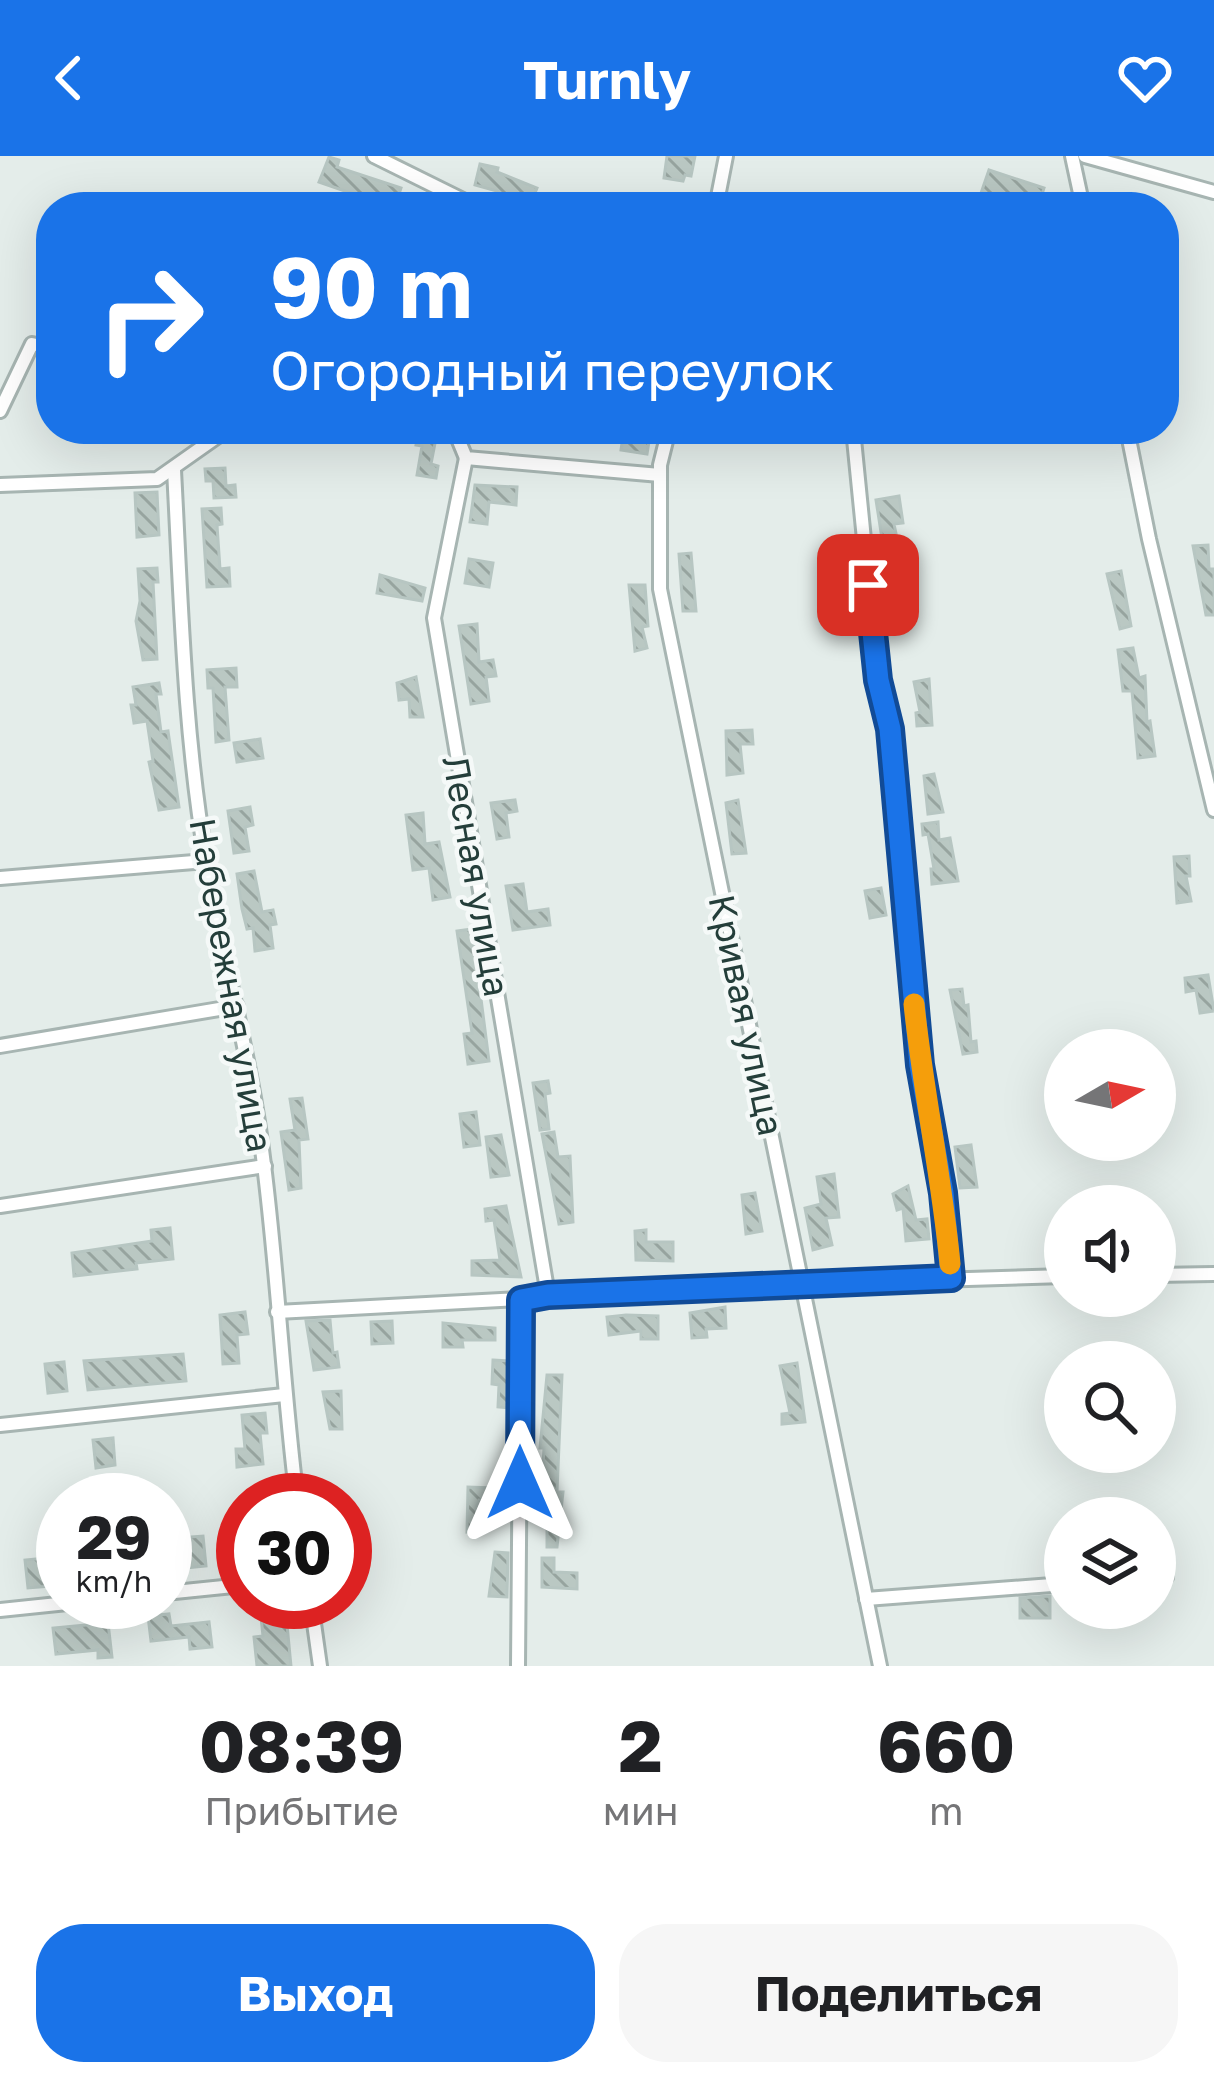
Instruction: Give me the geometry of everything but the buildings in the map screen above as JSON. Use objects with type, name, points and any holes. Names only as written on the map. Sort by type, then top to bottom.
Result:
[{"type":"street","points":[[374,156],[447,192]]},
{"type":"street","points":[[719,192],[726,156]]},
{"type":"street","points":[[1072,156],[1079,192]]},
{"type":"street","points":[[1084,156],[1214,192]]},
{"type":"street","points":[[0,411],[32,344],[36,345]]},
{"type":"street","points":[[0,485],[157,479],[208,444]]},
{"type":"street","points":[[460,444],[466,458],[660,475]]},
{"type":"street","name":"Кривая улица","points":[[666,444],[660,475],[660,589],[880,1666]]},
{"type":"street","points":[[854,444],[878,680],[890,729],[920,1065],[943,1193],[951,1278]]},
{"type":"street","points":[[1130,444],[1214,810]]},
{"type":"street","name":"Лесная улица","points":[[466,458],[434,618],[548,1295]]},
{"type":"street","name":"Набережная улица","points":[[174,470],[185,692],[206,861],[265,1166],[294,1473]]},
{"type":"street","points":[[0,878],[206,861]]},
{"type":"street","points":[[0,1046],[237,1006]]},
{"type":"street","points":[[0,1206],[265,1166]]},
{"type":"street","points":[[1176,1275],[1214,1274]]},
{"type":"street","points":[[277,1312],[802,1283],[1044,1276]]},
{"type":"street","points":[[518,1666],[521,1300]]},
{"type":"street","points":[[0,1425],[284,1395]]},
{"type":"street","points":[[866,1599],[1044,1586]]},
{"type":"street","points":[[0,1610],[36,1606]]},
{"type":"street","points":[[315,1629],[320,1666]]},
{"type":"slow traffic","points":[[914,1004],[950,1264]]},
{"type":"route","points":[[520,1483],[521,1300],[548,1295],[951,1278],[943,1193],[920,1065],[890,729],[878,680],[868,585]]}]
